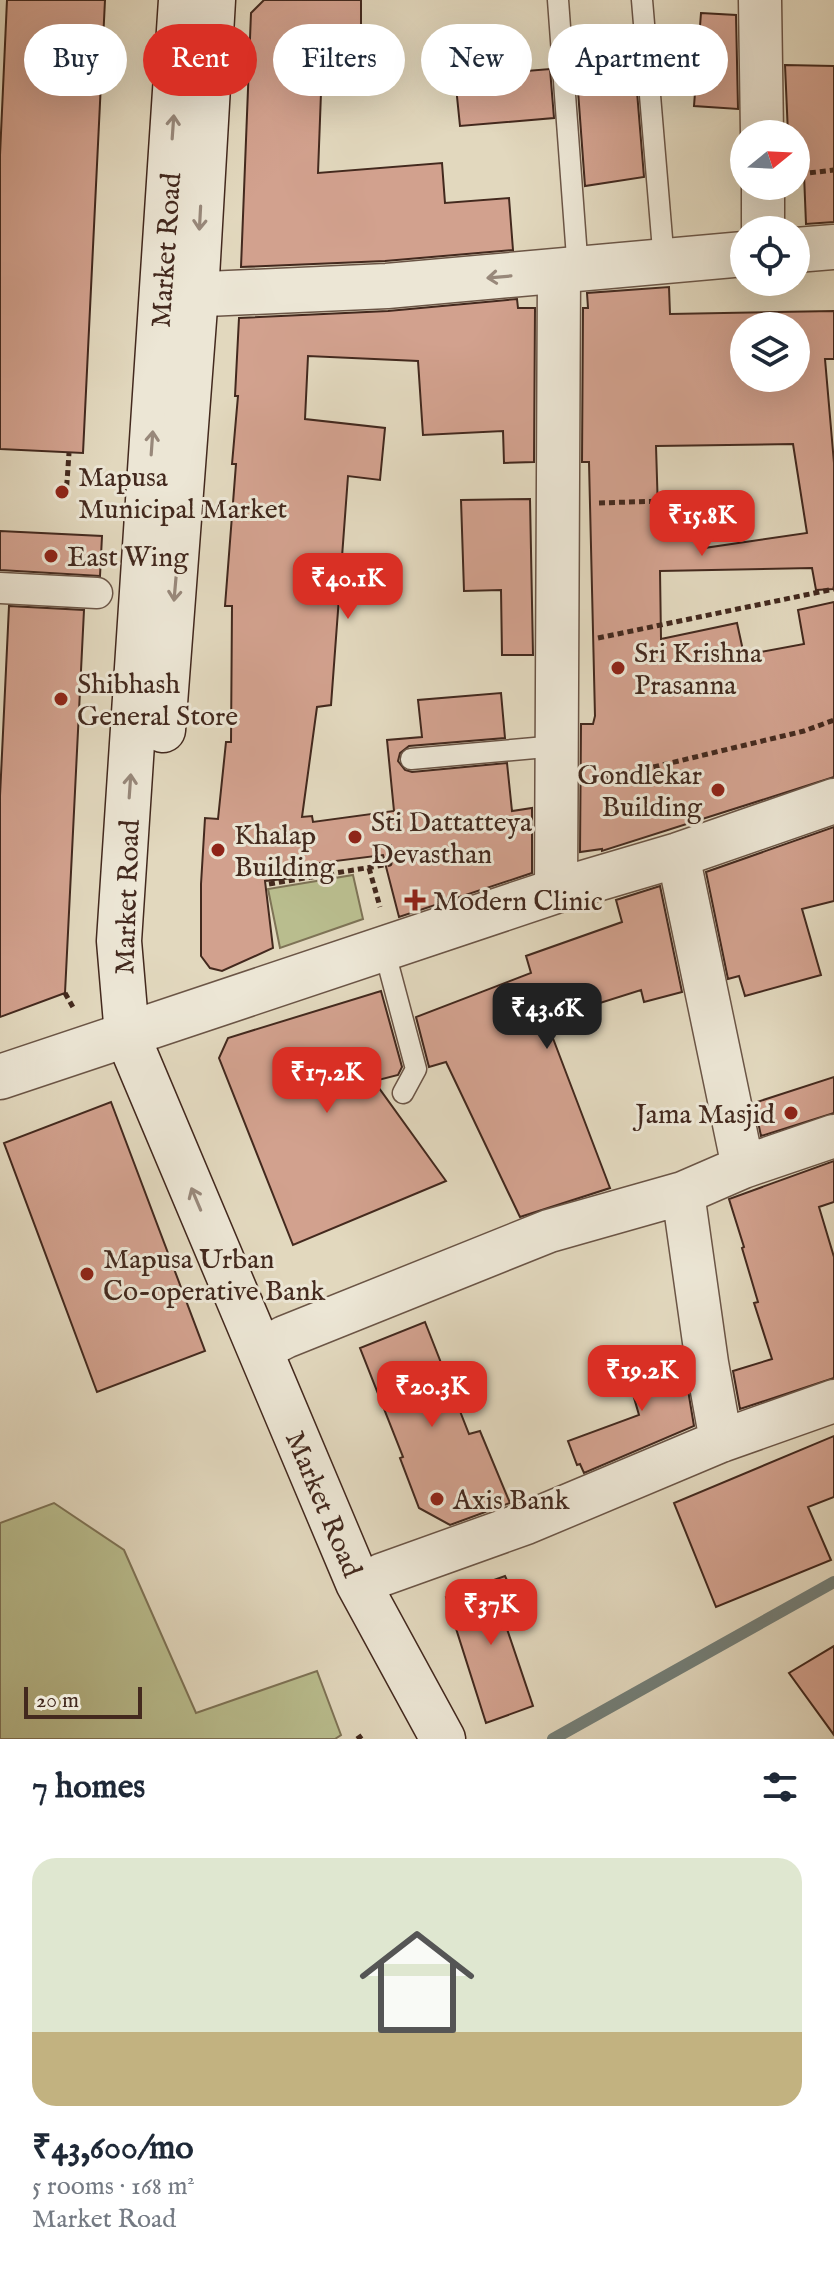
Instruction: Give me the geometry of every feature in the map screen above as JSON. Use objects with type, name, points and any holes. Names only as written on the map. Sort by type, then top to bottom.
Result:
[{"type":"main road","name":"Market Road","points":[[179,295],[181,0]]},
{"type":"main road","name":"Market Road","points":[[213,0],[179,295],[119,941],[142,1030],[272,1344],[358,1583],[440,1734]]},
{"type":"main road","points":[[810,249],[834,247]]},
{"type":"main road","points":[[179,295],[387,286],[730,255]]},
{"type":"main road","points":[[0,1077],[834,801]]},
{"type":"main road","name":"Market Road","points":[[272,1344],[381,1575],[440,1734]]},
{"type":"street","points":[[760,0],[762,120]]},
{"type":"street","points":[[556,891],[558,504],[568,272]]},
{"type":"street","points":[[0,588],[97,593]]},
{"type":"street","points":[[678,855],[743,1167]]},
{"type":"street","points":[[272,1344],[549,1231],[683,1193],[743,1167],[834,1136]]},
{"type":"street","points":[[683,1193],[721,1441]]},
{"type":"street","points":[[381,1575],[526,1523],[721,1441],[834,1401]]},
{"type":"lane","points":[[558,0],[568,272]]},
{"type":"lane","points":[[642,0],[664,262]]},
{"type":"lane","points":[[411,759],[557,746]]},
{"type":"lane","points":[[384,949],[416,1069],[403,1093]]},
{"type":"path","points":[[810,174],[834,170]]},
{"type":"path","points":[[66,496],[69,453]]},
{"type":"path","points":[[558,504],[724,499]]},
{"type":"path","points":[[558,646],[834,589]]},
{"type":"path","points":[[558,790],[804,731],[834,720]]},
{"type":"path","points":[[269,884],[390,864],[389,844]]},
{"type":"path","points":[[357,1739],[364,1734]]},
{"type":"green space","points":[[353,875],[363,919],[280,948],[268,889]]},
{"type":"green space","points":[[54,1503],[124,1550],[196,1713],[317,1671],[341,1735],[335,1739],[0,1739],[0,1523]]},
{"type":"building","points":[[7,0],[105,0],[104,24],[24,24],[24,96],[100,96],[83,453],[0,449],[0,155]]},
{"type":"building","points":[[264,0],[361,0],[361,24],[273,24],[273,96],[321,96],[318,173],[442,163],[445,203],[509,198],[513,250],[385,261],[241,267],[248,96],[257,96],[257,24],[251,24],[251,13]]},
{"type":"building","points":[[701,13],[736,15],[738,109],[694,106],[695,96],[728,96],[728,24],[700,24]]},
{"type":"building","points":[[785,65],[834,66],[834,222],[810,224],[810,216],[806,216],[805,200],[810,200],[810,120],[787,120]]},
{"type":"building","points":[[548,69],[548,96],[552,96],[554,118],[460,126],[457,96],[532,96],[532,71]]},
{"type":"building","points":[[578,96],[637,96],[644,177],[585,186]]},
{"type":"building","points":[[669,287],[670,314],[730,313],[730,392],[810,392],[810,312],[779,312],[834,311],[834,359],[825,359],[834,463],[834,589],[816,590],[812,568],[660,571],[661,639],[737,623],[744,655],[804,644],[798,610],[834,602],[834,777],[602,851],[580,852],[581,724],[593,724],[595,716],[589,462],[582,462],[583,308],[588,308],[587,293]],"holes":[[[793,444],[807,533],[704,548],[703,510],[658,511],[656,446]]]},
{"type":"building","points":[[517,299],[518,308],[535,308],[534,462],[504,463],[503,431],[423,435],[418,361],[308,356],[305,419],[385,428],[380,480],[348,476],[331,705],[317,707],[302,817],[312,816],[313,822],[394,811],[387,740],[422,737],[418,700],[501,693],[505,738],[409,746],[400,753],[398,761],[405,770],[412,772],[507,763],[512,811],[532,808],[532,873],[399,917],[383,855],[319,863],[321,875],[265,881],[273,948],[222,971],[210,968],[201,956],[201,884],[205,818],[218,819],[226,742],[231,742],[232,606],[225,606],[236,464],[232,464],[238,396],[235,396],[239,318],[388,311]]},
{"type":"building","points":[[530,499],[533,655],[502,655],[501,590],[464,591],[461,500]]},
{"type":"building","name":"East Wing","points":[[0,531],[102,536],[100,576],[0,570]]},
{"type":"building","points":[[9,606],[84,610],[65,993],[0,1017],[0,796]]},
{"type":"building","points":[[834,827],[834,901],[802,909],[821,975],[745,996],[739,976],[728,979],[706,872]]},
{"type":"building","points":[[660,886],[682,992],[644,1002],[641,990],[546,1020],[610,1188],[520,1217],[446,1062],[429,1067],[416,1017],[531,973],[526,956],[622,922],[616,900]]},
{"type":"building","points":[[381,991],[402,1067],[398,1075],[374,1081],[446,1181],[293,1245],[219,1058],[228,1038]]},
{"type":"building","name":"Jama Masjid","points":[[834,1077],[834,1113],[761,1136],[754,1103]]},
{"type":"building","points":[[111,1102],[205,1351],[97,1392],[4,1143]]},
{"type":"building","points":[[834,1161],[834,1202],[819,1207],[834,1257],[834,1378],[740,1409],[733,1371],[772,1359],[754,1303],[758,1302],[729,1199]]},
{"type":"building","points":[[425,1322],[469,1434],[480,1431],[510,1503],[450,1525],[419,1508],[400,1458],[403,1457],[360,1348]]},
{"type":"building","points":[[681,1348],[694,1426],[584,1473],[580,1464],[577,1465],[568,1441],[639,1415],[625,1367]]},
{"type":"building","points":[[834,1436],[834,1497],[808,1507],[831,1560],[716,1607],[674,1503]]},
{"type":"building","points":[[505,1576],[521,1611],[504,1620],[533,1706],[486,1723],[446,1597]]},
{"type":"building","points":[[834,1646],[834,1735],[789,1673]]},
{"type":"waterway","points":[[553,1739],[834,1582]]},
{"type":"place","name":"Mapusa Municipal Market","points":[[62,492]]},
{"type":"place","name":"East Wing","points":[[51,556]]},
{"type":"place","name":"Sri Krishna Prasanna","points":[[618,668]]},
{"type":"place","name":"Shibhash General Store","points":[[61,699]]},
{"type":"place","name":"Gondlekar Building","points":[[718,790]]},
{"type":"place","name":"Sti Dattatteya Devasthan","points":[[355,837]]},
{"type":"place","name":"Khalap Building","points":[[218,850]]},
{"type":"place","name":"Modern Clinic","points":[[415,900]]},
{"type":"place","name":"Jama Masjid","points":[[791,1113]]},
{"type":"place","name":"Mapusa Urban Co-operative Bank","points":[[87,1274]]},
{"type":"place","name":"Axis Bank","points":[[437,1499]]}]
